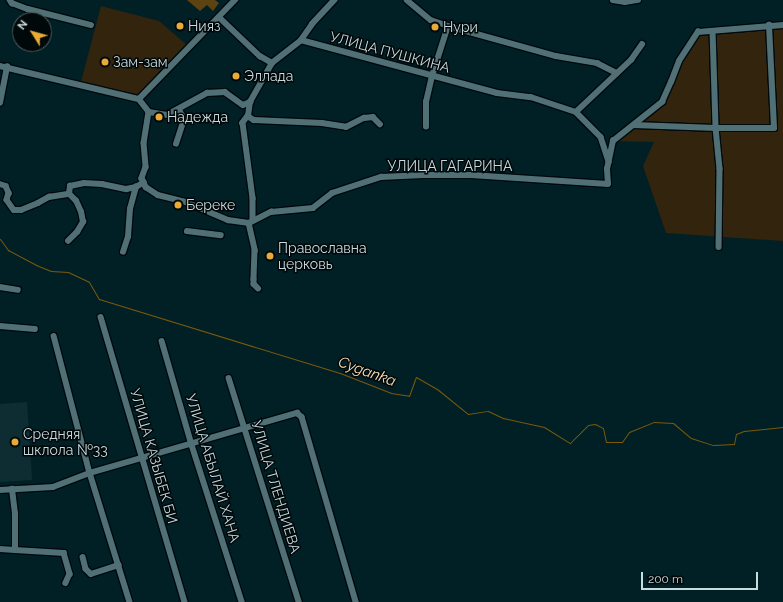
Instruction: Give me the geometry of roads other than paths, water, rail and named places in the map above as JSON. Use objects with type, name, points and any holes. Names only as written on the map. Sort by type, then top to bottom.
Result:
[{"type":"street","points":[[10,0],[12,3],[28,9],[91,25]]},
{"type":"street","points":[[139,99],[235,0]]},
{"type":"street","points":[[258,288],[254,284],[255,250],[251,222],[253,198],[243,123],[248,113],[250,102],[272,63],[301,40],[312,24],[334,0]]},
{"type":"street","points":[[613,0],[625,2],[638,0]]},
{"type":"street","points":[[410,1],[430,20],[556,56],[597,63],[617,73]]},
{"type":"street","points":[[219,17],[260,56],[272,63]]},
{"type":"street","points":[[634,125],[716,128],[774,128],[769,25]]},
{"type":"street","points":[[609,162],[613,141],[662,102],[679,60],[698,32],[783,25]]},
{"type":"street","points":[[426,127],[426,102],[432,76],[448,26]]},
{"type":"street","points":[[713,31],[716,128],[720,169],[719,247]]},
{"type":"street","name":"УЛИЦА ПУШКИНА","points":[[301,40],[497,94],[531,97],[576,112],[601,137],[609,162]]},
{"type":"street","points":[[576,112],[631,60],[642,44]]},
{"type":"street","points":[[0,66],[139,99],[149,112],[167,115],[179,110],[207,93],[225,92],[243,105],[254,120],[322,123],[346,127],[364,118],[374,118],[380,124]]},
{"type":"street","points":[[0,103],[7,67]]},
{"type":"street","points":[[243,105],[250,102]]},
{"type":"street","points":[[176,144],[182,122],[182,116],[179,110]]},
{"type":"street","points":[[149,112],[144,143],[146,167],[142,178],[146,187],[158,195],[186,202],[228,220],[251,222]]},
{"type":"street","name":"УЛИЦА ГАГАРИНА","points":[[251,222],[271,212],[312,208],[332,193],[381,178],[423,175],[471,176],[608,184],[607,170],[609,162]]},
{"type":"street","points":[[69,194],[70,186],[102,184],[126,189],[136,187],[144,182]]},
{"type":"street","points":[[0,184],[6,186],[9,193],[7,200],[14,210],[38,203],[49,197],[69,194]]},
{"type":"street","points":[[123,252],[128,236],[130,209],[136,187]]},
{"type":"street","points":[[68,241],[77,232],[83,222],[81,212],[76,201],[69,194]]},
{"type":"street","points":[[187,231],[220,235]]},
{"type":"street","points":[[0,287],[18,290]]},
{"type":"street","name":"УЛИЦА КАЗЫБЕК БИ","points":[[101,317],[141,458],[185,602]]},
{"type":"street","points":[[0,326],[35,329]]},
{"type":"street","points":[[54,336],[90,473],[130,602]]},
{"type":"street","name":"УЛИЦА АБЫЛАЙ ХАНА","points":[[162,341],[192,445],[242,602]]},
{"type":"street","name":"УЛИЦА ТЛЕНДИЕВА","points":[[229,378],[299,602]]},
{"type":"street","points":[[0,490],[53,487],[90,473],[192,445],[297,413],[302,417],[356,602]]},
{"type":"street","points":[[12,489],[15,514],[15,550]]},
{"type":"street","points":[[0,549],[64,553],[70,574],[66,583]]},
{"type":"street","points":[[83,557],[86,569],[91,574],[119,565]]},
{"type":"waterway","name":"Cyganka","points":[[0,239],[8,250],[36,265],[51,271],[68,272],[89,282],[99,299],[340,373],[391,393],[409,396],[416,377],[437,389],[468,414],[488,411],[503,418],[544,427],[570,443],[588,425],[595,424],[603,428],[606,442],[622,442],[629,432],[654,422],[673,423],[691,438],[713,445],[734,444],[736,434],[744,431],[783,427]]},
{"type":"place","name":"Нияз","points":[[180,26]]},
{"type":"place","name":"Нури","points":[[435,27]]},
{"type":"place","name":"Зам-зам","points":[[105,62]]},
{"type":"place","name":"Эллада","points":[[236,76]]},
{"type":"place","name":"Надежда","points":[[159,117]]},
{"type":"place","name":"Береке","points":[[178,205]]},
{"type":"place","name":"Православна церковь","points":[[270,256]]},
{"type":"place","name":"Средняя шклола №33","points":[[15,442]]}]
